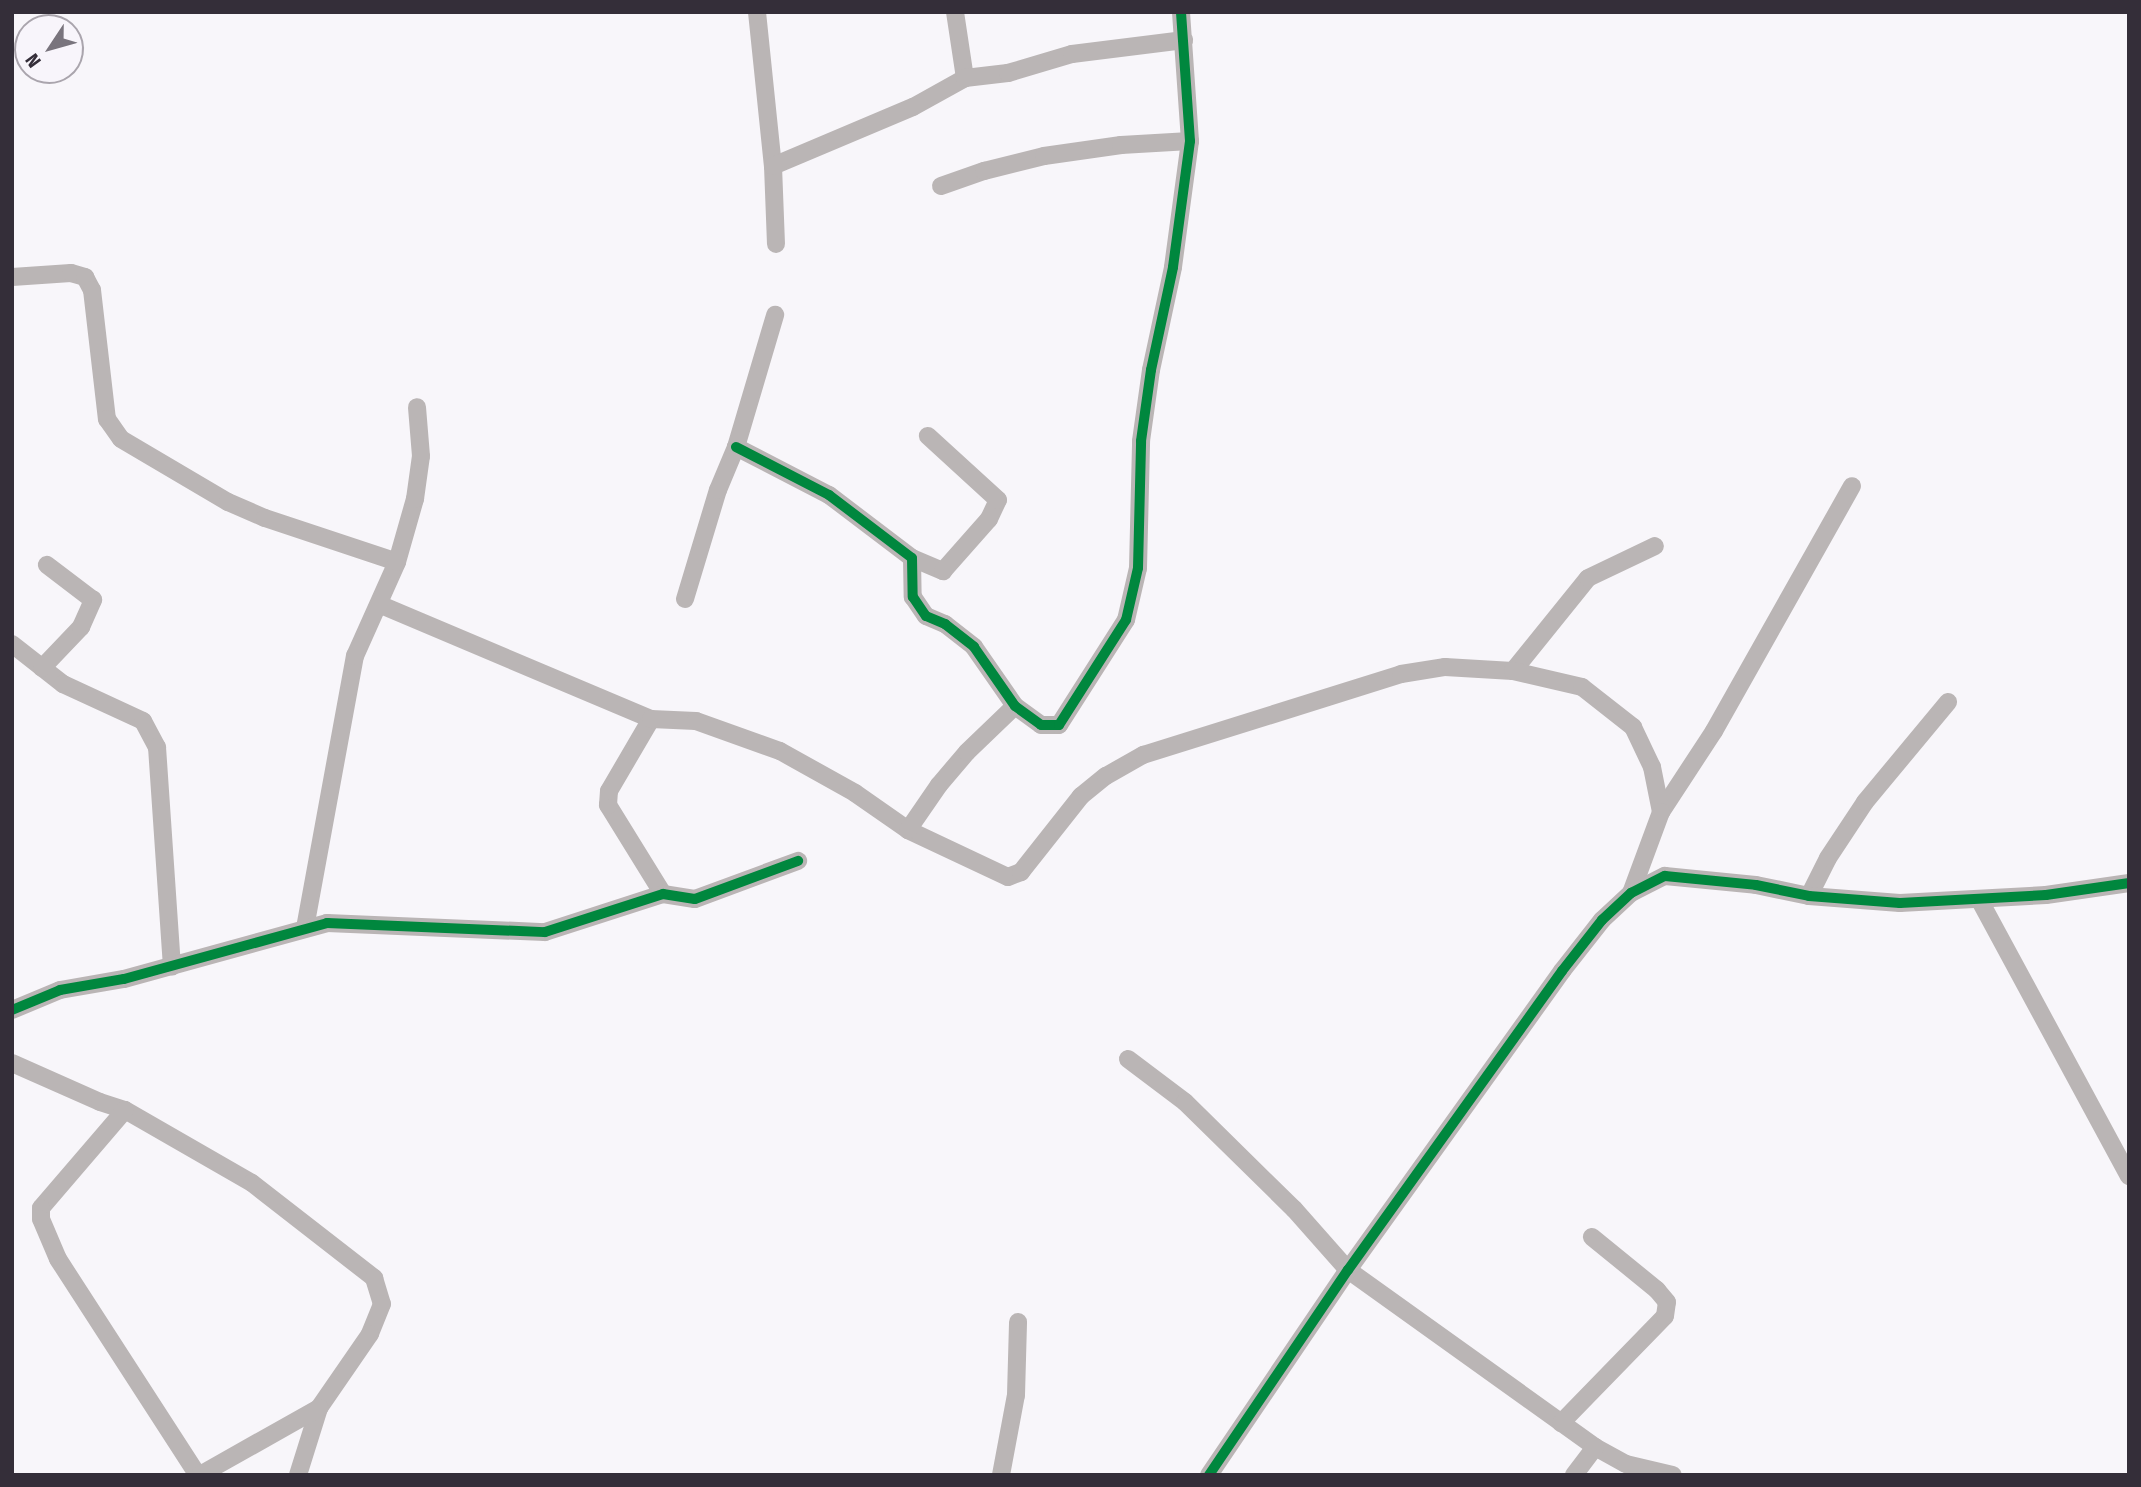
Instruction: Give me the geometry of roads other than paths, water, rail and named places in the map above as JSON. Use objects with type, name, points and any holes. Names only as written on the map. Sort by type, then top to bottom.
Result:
[{"type":"street","points":[[757,12],[773,166],[776,244]]},
{"type":"street","points":[[955,12],[965,78]]},
{"type":"street","points":[[912,558],[913,597],[926,617],[945,624],[974,647],[1015,706],[1041,725],[1059,725],[1126,620],[1138,568],[1140,440],[1172,267],[1190,141],[1181,12]]},
{"type":"street","points":[[773,166],[913,107],[965,78],[1008,73],[1072,54],[1184,40]]},
{"type":"street","points":[[942,186],[984,171],[1044,156],[1121,145],[1190,141]]},
{"type":"street","points":[[12,276],[71,273],[85,277],[92,290],[107,419],[121,439],[228,502],[265,518],[397,562]]},
{"type":"street","points":[[685,598],[718,490],[736,447],[775,315]]},
{"type":"street","points":[[305,928],[355,656],[381,605],[407,536],[420,477],[417,407]]},
{"type":"street","points":[[736,447],[829,495],[912,558],[943,571],[989,519],[998,500],[928,436]]},
{"type":"street","points":[[1631,893],[1661,812],[1714,732],[1852,486]]},
{"type":"street","points":[[1513,671],[1588,578],[1655,546]]},
{"type":"street","points":[[42,668],[81,626],[93,600],[47,565]]},
{"type":"street","points":[[381,605],[652,719],[696,721],[780,751],[855,793],[908,830],[1008,877],[1021,872],[1081,796],[1106,776],[1143,755],[1401,674],[1445,667],[1513,671],[1582,687],[1633,727],[1652,767],[1661,812]]},
{"type":"street","points":[[12,644],[63,684],[143,720],[157,747],[172,966]]},
{"type":"street","points":[[1809,896],[1828,858],[1865,802],[1948,702]]},
{"type":"street","points":[[908,830],[939,785],[967,752],[1015,706]]},
{"type":"street","points":[[652,719],[609,791],[608,805],[663,894]]},
{"type":"street","points":[[12,1010],[60,990],[124,979],[327,923],[545,932],[663,894],[695,899],[798,861]]},
{"type":"street","points":[[1209,1475],[1348,1270],[1570,961],[1602,920],[1631,893],[1665,876],[1756,885],[1809,896],[1900,904],[2046,895],[2129,883]]},
{"type":"street","points":[[1979,899],[2129,1176]]},
{"type":"street","points":[[1128,1059],[1185,1102],[1294,1209],[1348,1270],[1595,1447],[1626,1464],[1673,1475]]},
{"type":"street","points":[[12,1063],[100,1102],[125,1110],[252,1183],[374,1278],[382,1304],[374,1324],[319,1408],[298,1475]]},
{"type":"street","points":[[125,1110],[41,1208],[41,1219],[58,1259],[199,1475],[319,1408]]},
{"type":"street","points":[[1561,1423],[1665,1316],[1667,1302],[1657,1290],[1592,1237]]},
{"type":"street","points":[[1001,1475],[1016,1395],[1018,1322]]},
{"type":"street","points":[[1574,1475],[1595,1447]]}]
